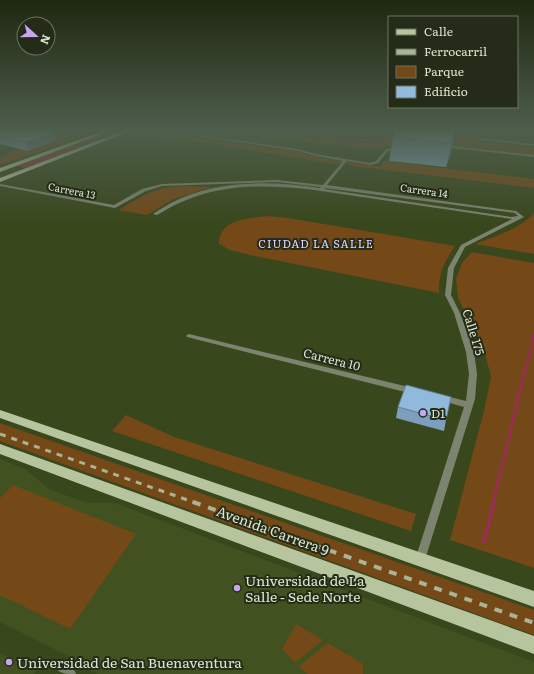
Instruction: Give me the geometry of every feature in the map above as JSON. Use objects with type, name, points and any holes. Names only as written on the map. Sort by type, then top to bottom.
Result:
[{"type":"main road","points":[[1,178],[4,172],[1,169],[22,161]]},
{"type":"main road","points":[[1,178],[46,161]]},
{"type":"main road","name":"Avenida Carrera 9","points":[[0,414],[534,599]]},
{"type":"main road","name":"Avenida Carrera 9","points":[[0,449],[534,645]]},
{"type":"street","points":[[325,188],[347,161]]},
{"type":"street","points":[[361,161],[374,163],[376,161]]},
{"type":"street","name":"Carrera 13","points":[[1,178],[0,182],[2,186],[115,207],[144,190],[153,187],[184,184],[221,184]]},
{"type":"street","points":[[221,184],[277,181],[511,218],[519,214]]},
{"type":"street","points":[[221,184],[238,186]]},
{"type":"street","points":[[155,214],[188,197],[208,191],[238,186],[277,184],[325,188]]},
{"type":"street","name":"Carrera 14","points":[[325,188],[519,214]]},
{"type":"street","name":"Calle 175","points":[[420,560],[469,405],[473,374],[470,352],[460,319],[448,295],[451,268],[463,246],[519,214]]},
{"type":"street","name":"Carrera 10","points":[[189,336],[418,392]]},
{"type":"street","points":[[433,396],[469,405]]},
{"type":"shaded area","name":"Universidad de La Salle - Sede Norte","points":[[0,459],[25,469],[49,489],[87,503],[115,503],[534,662],[534,674],[97,674],[78,661],[0,622]]},
{"type":"shaded area","name":"Universidad de San Buenaventura","points":[[0,653],[36,671],[34,674],[0,674]]},
{"type":"green space","points":[[0,161],[10,161],[0,165]]},
{"type":"green space","points":[[27,161],[43,161],[25,168],[17,165]]},
{"type":"green space","points":[[320,161],[344,161],[381,166],[384,161],[388,161],[534,179],[534,188],[352,166],[346,163],[336,164]]},
{"type":"green space","points":[[184,186],[212,187],[174,199],[147,215],[119,210],[143,196],[157,190]]},
{"type":"green space","points":[[534,213],[534,254],[475,244],[514,228]]},
{"type":"green space","points":[[268,216],[455,246],[442,269],[439,293],[250,255],[230,250],[219,244],[220,236],[224,229],[236,221]]},
{"type":"green space","points":[[472,252],[534,263],[534,568],[450,540],[484,411],[491,377],[484,350],[458,298],[456,279],[462,263]]},
{"type":"green space","points":[[126,415],[174,437],[416,514],[411,531],[112,431]]},
{"type":"green space","points":[[0,423],[534,610],[534,635],[0,441]]},
{"type":"green space","points":[[13,485],[136,534],[70,629],[0,595],[0,498]]},
{"type":"green space","points":[[296,624],[323,640],[295,663],[282,649]]},
{"type":"green space","points":[[328,643],[363,664],[363,674],[307,674],[299,666]]},
{"type":"building","points":[[406,385],[451,397],[446,420],[398,407]]},
{"type":"waterway","points":[[23,167],[38,161]]},
{"type":"waterway","points":[[525,371],[534,333]]},
{"type":"waterway","points":[[493,503],[525,370]]},
{"type":"waterway","points":[[484,542],[494,502]]},
{"type":"railway","points":[[0,434],[196,503]]},
{"type":"railway","points":[[193,502],[534,623]]},
{"type":"place","name":"D1","points":[[423,413]]},
{"type":"place","name":"Universidad de La Salle - Sede Norte","points":[[237,588]]},
{"type":"place","name":"Universidad de San Buenaventura","points":[[9,662]]},
{"type":"district","name":"CIUDAD LA SALLE","points":[[316,243]]}]
